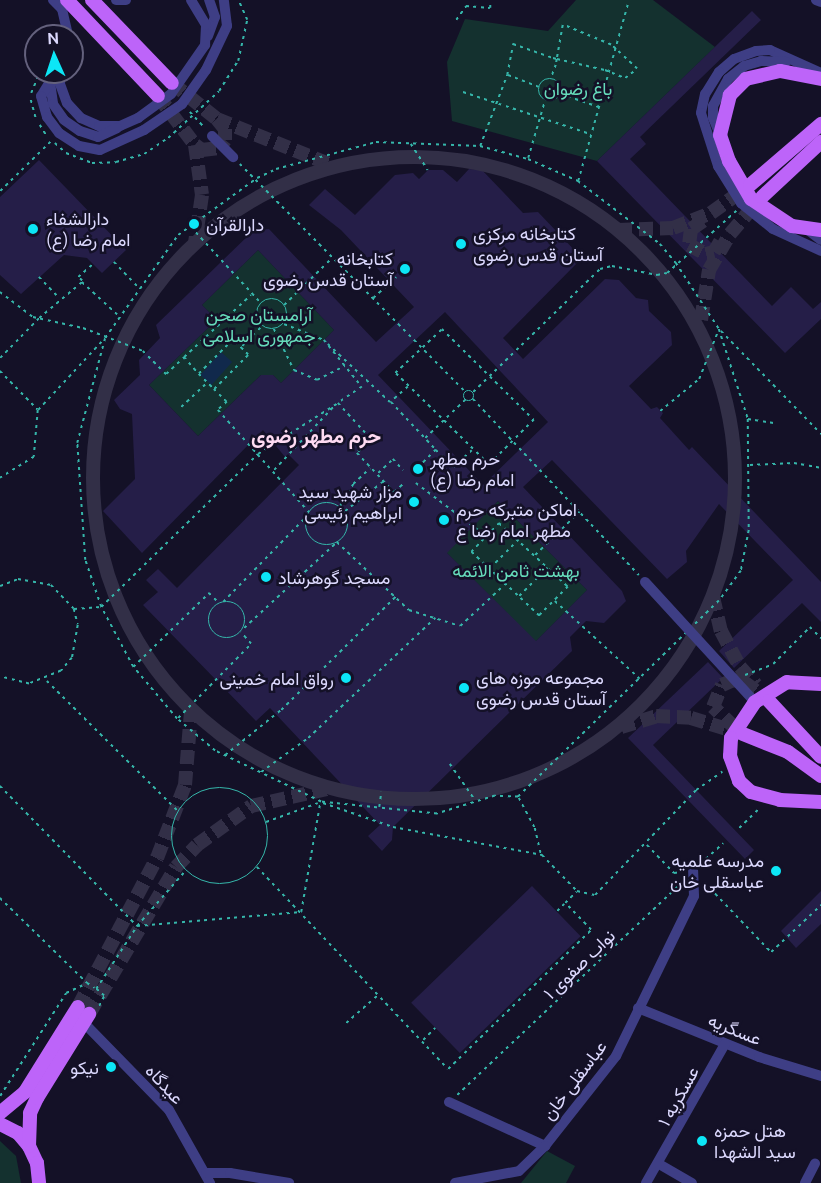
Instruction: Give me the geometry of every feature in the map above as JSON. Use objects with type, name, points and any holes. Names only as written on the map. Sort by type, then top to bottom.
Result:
[{"type":"main road","points":[[67,0],[167,91]]},
{"type":"main road","points":[[92,0],[167,91]]},
{"type":"main road","points":[[814,230],[767,212],[751,199],[729,161],[720,135],[730,95],[746,79],[780,71],[821,79]]},
{"type":"main road","points":[[750,185],[821,124]]},
{"type":"main road","points":[[762,197],[821,142]]},
{"type":"main road","points":[[821,684],[787,682],[754,702],[731,738],[731,765],[739,781],[764,798],[821,802]]},
{"type":"main road","points":[[769,700],[821,757]]},
{"type":"main road","points":[[743,734],[788,752],[821,776]]},
{"type":"main road","points":[[0,1113],[25,1092],[88,1013]]},
{"type":"main road","points":[[29,1146],[30,1113],[88,1013]]},
{"type":"main road","points":[[0,1124],[18,1133],[29,1146],[37,1163],[39,1183]]},
{"type":"street","points":[[53,0],[62,9],[65,24]]},
{"type":"street","points":[[116,0],[126,0]]},
{"type":"street","points":[[191,0],[206,25],[205,45]]},
{"type":"street","points":[[48,85],[53,104],[64,120],[80,131],[98,137],[138,118],[167,91],[205,45],[215,17],[209,0]]},
{"type":"street","points":[[48,85],[41,96],[47,117],[59,133],[78,146],[100,150],[144,130],[187,109],[227,26],[224,0]]},
{"type":"street","points":[[816,0],[821,2]]},
{"type":"street","points":[[821,73],[795,64],[770,50],[756,51],[734,59],[719,72],[705,94],[701,113],[704,127],[725,180],[743,205],[773,229],[821,251]]},
{"type":"street","points":[[720,135],[713,118],[713,106],[728,78],[761,61],[795,64]]},
{"type":"street","points":[[60,84],[67,103],[81,118],[99,126],[120,126]]},
{"type":"street","points":[[167,91],[187,109]]},
{"type":"street","points":[[212,136],[232,157]]},
{"type":"street","points":[[814,230],[821,240]]},
{"type":"street","points":[[645,582],[754,702]]},
{"type":"street","name":"عباسقلی خان","points":[[449,1102],[544,1146],[616,1056],[694,896],[693,871]]},
{"type":"street","name":"عسگریه","points":[[638,1008],[725,1044],[821,1076]]},
{"type":"street","name":"عیدگاه","points":[[88,1013],[170,1110],[208,1178]]},
{"type":"street","name":"عسکریه ۱","points":[[646,1183],[659,1164],[725,1044]]},
{"type":"street","points":[[455,1183],[519,1171],[544,1146]]},
{"type":"street","points":[[805,1183],[815,1163]]},
{"type":"street","points":[[659,1164],[692,1183]]},
{"type":"street","points":[[208,1178],[230,1173],[289,1183]]},
{"type":"path","points":[[212,136],[187,109],[219,91],[238,61],[247,20],[238,0]]},
{"type":"path","points":[[456,20],[466,6],[490,8],[490,0]]},
{"type":"path","points":[[578,181],[628,0]]},
{"type":"path","points":[[480,146],[498,103],[507,75],[513,44],[557,59],[625,78],[637,69],[615,48],[563,25],[557,59],[551,80],[539,87]]},
{"type":"path","points":[[507,75],[539,87],[546,100],[528,159]]},
{"type":"path","points":[[546,100],[556,99],[561,93],[560,86],[551,80]]},
{"type":"path","points":[[463,92],[591,134]]},
{"type":"path","points":[[561,93],[599,107]]},
{"type":"path","points":[[591,134],[594,126]]},
{"type":"path","points":[[0,192],[59,133]]},
{"type":"path","points":[[0,478],[34,457],[38,410],[105,338],[178,235],[256,178],[276,169],[376,142],[480,146],[528,159],[578,181],[660,244],[676,263],[719,329],[821,434]]},
{"type":"path","points":[[411,143],[428,170]]},
{"type":"path","points":[[232,157],[256,178],[466,392],[473,392],[600,269],[628,267],[657,275],[667,273],[743,205]]},
{"type":"path","points":[[190,226],[261,303]]},
{"type":"path","points":[[284,305],[333,258]]},
{"type":"path","points":[[114,262],[140,289]]},
{"type":"path","points":[[93,264],[78,276],[120,317]]},
{"type":"path","points":[[39,277],[60,300]]},
{"type":"path","points":[[373,299],[396,277]]},
{"type":"path","points":[[0,358],[39,318],[82,282]]},
{"type":"path","points":[[0,292],[39,318],[83,327],[105,338],[142,351],[166,374],[252,294]]},
{"type":"path","points":[[272,298],[284,305],[288,315],[284,324],[274,329],[262,326],[256,314],[261,303],[272,298]]},
{"type":"path","points":[[284,324],[324,340],[391,402],[453,467],[473,449]]},
{"type":"path","points":[[241,347],[262,326]]},
{"type":"path","points":[[274,329],[294,370],[316,380],[345,366]]},
{"type":"path","points":[[442,329],[489,377],[534,420],[489,465],[395,373],[442,329]]},
{"type":"path","points":[[660,411],[699,380],[719,329]]},
{"type":"path","points":[[266,822],[321,802],[437,814],[495,796],[518,797],[691,632],[741,571],[749,530],[748,419],[719,329]]},
{"type":"path","points":[[105,338],[77,443],[85,560],[101,607],[133,667],[177,719],[224,755],[321,802],[393,827],[541,855]]},
{"type":"path","points":[[199,374],[233,340],[241,347],[248,355],[214,388]]},
{"type":"path","points":[[74,609],[101,607],[258,454],[362,387],[324,340]]},
{"type":"path","points":[[184,357],[227,402],[218,410],[308,514],[306,528],[312,540],[324,545],[338,542]]},
{"type":"path","points":[[0,371],[38,410]]},
{"type":"path","points":[[181,407],[207,382]]},
{"type":"path","points":[[391,402],[409,386]]},
{"type":"path","points":[[466,392],[466,399]]},
{"type":"path","points":[[473,392],[473,399],[645,582]]},
{"type":"path","points":[[425,438],[466,399],[473,399]]},
{"type":"path","points":[[338,403],[372,440],[357,453],[394,492],[404,483]]},
{"type":"path","points":[[273,471],[338,403]]},
{"type":"path","points":[[748,419],[774,423]]},
{"type":"path","points":[[417,469],[436,450]]},
{"type":"path","points":[[377,474],[393,459],[403,470]]},
{"type":"path","points":[[750,465],[794,464],[821,468]]},
{"type":"path","points":[[339,507],[352,484],[371,468]]},
{"type":"path","points":[[344,512],[384,481]]},
{"type":"path","points":[[416,483],[486,536]]},
{"type":"path","points":[[223,602],[320,504],[339,507],[344,512],[348,525],[338,542],[241,633],[230,638],[214,633],[209,616],[219,603],[234,603],[243,610],[244,628]]},
{"type":"path","points":[[534,555],[579,512]]},
{"type":"path","points":[[499,523],[568,588],[539,616],[471,552],[486,536],[499,523]]},
{"type":"path","points":[[489,569],[518,540]]},
{"type":"path","points":[[338,542],[409,610],[460,626],[506,584]]},
{"type":"path","points":[[519,597],[547,568]]},
{"type":"path","points":[[0,586],[18,579],[35,579],[57,590],[74,609],[78,642],[66,665],[47,680],[29,684],[0,677]]},
{"type":"path","points":[[133,667],[209,593],[219,603]]},
{"type":"path","points":[[224,755],[281,710],[395,597]]},
{"type":"path","points":[[554,601],[641,680]]},
{"type":"path","points":[[261,773],[308,738],[435,618]]},
{"type":"path","points":[[743,676],[772,664],[810,627],[821,638]]},
{"type":"path","points":[[177,719],[251,644],[241,633]]},
{"type":"path","points":[[47,680],[178,812]]},
{"type":"path","points":[[450,764],[475,801]]},
{"type":"path","points":[[518,797],[535,828],[541,855],[576,891],[595,895],[646,845],[696,790],[731,765]]},
{"type":"path","points":[[0,786],[137,926]]},
{"type":"path","points":[[225,789],[247,797],[266,822],[268,837],[256,867],[230,883],[199,879],[186,870],[172,842],[178,812],[202,791],[225,789]]},
{"type":"path","points":[[379,808],[381,792]]},
{"type":"path","points":[[739,828],[761,807],[764,798]]},
{"type":"path","points":[[301,912],[321,802]]},
{"type":"path","name":"نواب صفوی ۱","points":[[449,1102],[723,843]]},
{"type":"path","points":[[646,845],[674,873],[693,871],[771,952],[821,905]]},
{"type":"path","points":[[256,867],[448,1069],[591,930],[565,903]]},
{"type":"path","points":[[96,988],[137,926],[186,870]]},
{"type":"path","points":[[557,911],[576,891]]},
{"type":"path","points":[[0,898],[87,983],[104,996],[88,1013]]},
{"type":"path","points":[[137,926],[301,912]]},
{"type":"path","points":[[0,1096],[66,993],[87,983]]},
{"type":"path","points":[[346,1023],[379,994]]},
{"type":"path","points":[[422,1040],[435,1028]]},
{"type":"green space","name":"باغ رضوان","points":[[576,0],[653,0],[715,47],[597,161],[452,121],[447,62],[465,19],[548,31]]},
{"type":"green space","name":"آرامستان صحن جمهوری اسلامی","points":[[258,250],[334,330],[281,383],[273,375],[261,375],[198,436],[149,385],[209,327],[210,313],[202,305]]},
{"type":"green space","name":"بهشت ثامن الائمه","points":[[498,501],[587,590],[535,642],[446,553]]},
{"type":"green space","points":[[0,1141],[16,1156],[21,1183],[0,1183]]},
{"type":"green space","points":[[547,1151],[575,1166],[566,1183],[521,1183]]},
{"type":"water","points":[[221,352],[232,362],[211,385],[200,375]]},
{"type":"building","points":[[752,11],[761,20],[640,137],[646,144],[630,159],[772,306],[791,287],[813,309],[821,302],[821,319],[785,353],[597,161]]},
{"type":"building","name":"دارالشفاء امام رضا (ع)","points":[[39,160],[126,250],[102,273],[87,258],[64,255],[21,294],[0,275],[0,197]]},
{"type":"building","points":[[469,169],[482,170],[523,213],[538,212],[582,258],[503,338],[523,359],[605,279],[619,280],[636,298],[648,300],[649,311],[671,332],[672,345],[629,386],[651,409],[657,407],[663,413],[660,418],[689,450],[692,447],[821,582],[821,622],[802,603],[734,668],[719,651],[793,580],[719,504],[686,551],[687,562],[667,579],[552,460],[523,487],[622,591],[626,601],[604,623],[586,621],[570,637],[572,651],[393,827],[392,840],[382,851],[368,836],[380,825],[270,708],[256,721],[143,605],[158,592],[146,580],[158,569],[177,588],[299,465],[288,454],[285,457],[263,430],[142,553],[103,511],[135,479],[132,414],[120,409],[114,400],[140,375],[139,360],[160,338],[156,325],[254,230],[269,229],[376,342],[414,307],[341,230],[309,205],[325,189],[355,215],[395,175],[413,173],[419,179],[428,170],[443,170],[457,182]],"holes":[[[258,250],[334,330],[281,383],[273,375],[261,375],[198,436],[149,385],[209,327],[210,313],[202,305]],[[445,312],[548,422],[483,485],[378,375]],[[498,501],[587,590],[536,641],[447,553]]]},
{"type":"building","points":[[708,662],[723,678],[653,745],[754,850],[745,859],[628,738]]},
{"type":"building","points":[[532,886],[581,936],[460,1053],[411,1003]]},
{"type":"building","points":[[821,891],[821,924],[796,948],[781,931]]},
{"type":"tunnel","points":[[172,83],[217,119],[334,166]]},
{"type":"tunnel","points":[[158,96],[195,145],[202,195],[195,243]]},
{"type":"tunnel","points":[[195,145],[202,150],[219,148],[225,140],[225,129],[217,119]]},
{"type":"tunnel","points":[[414,157],[445,158],[477,163],[537,181],[592,211],[641,251],[681,300],[711,355],[729,415],[734,447],[735,478],[734,509],[729,541],[711,601],[681,656],[641,705],[592,745],[537,775],[477,793],[445,798],[414,799],[383,798],[351,793],[291,775],[236,745],[187,705],[147,656],[117,601],[99,541],[94,509],[93,478],[94,447],[99,415],[117,355],[147,300],[187,251],[236,211],[291,181],[351,163],[383,158],[414,157]]},
{"type":"tunnel","points":[[618,230],[673,228],[711,213],[746,188]]},
{"type":"tunnel","points":[[701,320],[709,270],[730,234],[758,201]]},
{"type":"tunnel","points":[[703,221],[691,229],[689,245],[706,254],[714,252],[720,242]]},
{"type":"tunnel","points":[[713,597],[721,631],[740,667],[756,685]]},
{"type":"tunnel","points":[[734,727],[713,707],[722,685],[733,680],[744,682],[769,701]]},
{"type":"tunnel","points":[[78,1007],[157,858],[185,785],[191,712]]},
{"type":"tunnel","points":[[621,727],[656,716],[691,718],[743,734]]},
{"type":"tunnel","points":[[89,1014],[176,867],[197,845],[251,806],[327,789]]},
{"type":"place","name":"دارالقرآن","points":[[194,224]]},
{"type":"place","name":"دارالشفاء امام رضا (ع)","points":[[33,229]]},
{"type":"place","name":"کتابخانه مرکزی آستان قدس رضوی","points":[[461,244]]},
{"type":"place","name":"کتابخانه آستان قدس رضوی","points":[[405,269]]},
{"type":"place","name":"حرم مطهر امام رضا (ع)","points":[[418,469]]},
{"type":"place","name":"مزار شهید سید ابراهیم رئیسی","points":[[414,502]]},
{"type":"place","name":"اماکن متبرکه حرم مطهر امام رضا ع","points":[[444,520]]},
{"type":"place","name":"مسجد گوهرشاد","points":[[266,577]]},
{"type":"place","name":"رواق امام خمینی","points":[[346,678]]},
{"type":"place","name":"مجموعه موزه های آستان قدس رضوی","points":[[464,688]]},
{"type":"place","name":"مدرسه علمیه عباسقلی خان","points":[[776,871]]},
{"type":"place","name":"نیکو","points":[[111,1067]]},
{"type":"place","name":"هتل حمزه سید الشهدا","points":[[702,1141]]},
{"type":"district","name":"حرم مطهر رضوی","points":[[316,435]]}]
